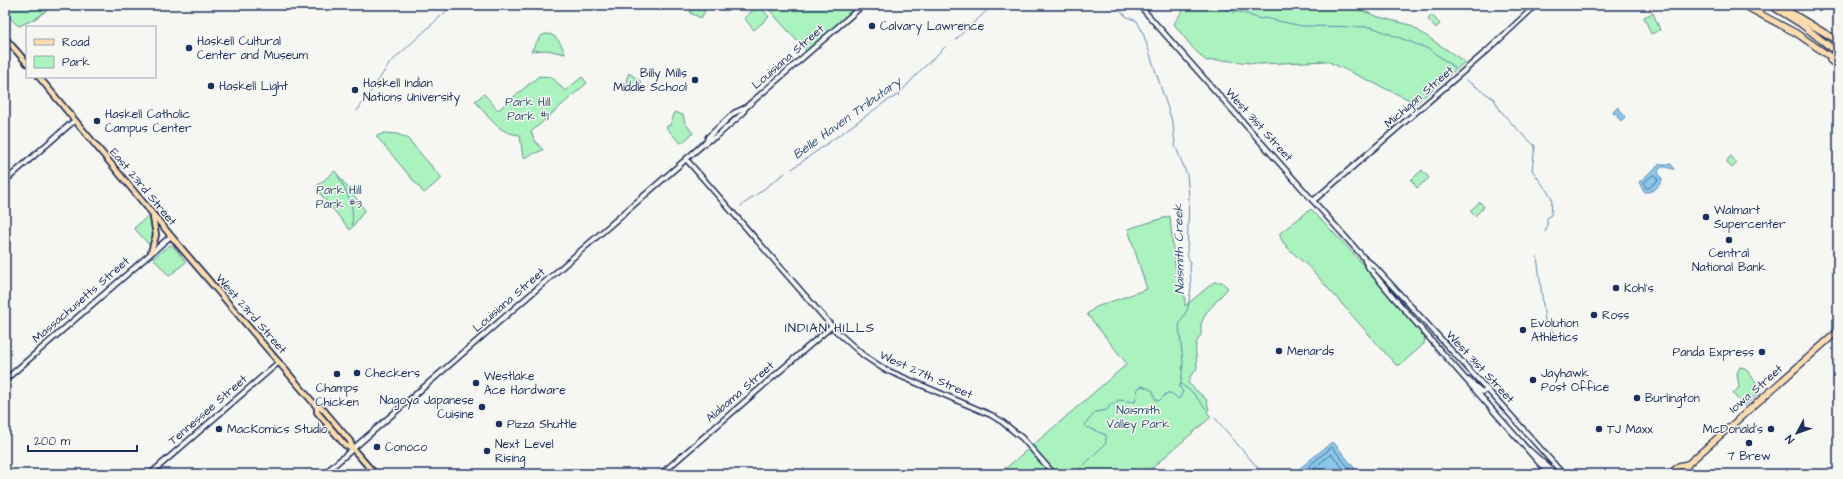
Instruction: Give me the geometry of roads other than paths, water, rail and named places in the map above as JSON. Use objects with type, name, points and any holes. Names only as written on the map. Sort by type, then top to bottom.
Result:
[{"type":"highway","points":[[1743,5],[1796,33],[1838,62]]},
{"type":"highway","points":[[1770,5],[1801,24],[1838,53]]},
{"type":"highway","points":[[1777,5],[1838,41]]},
{"type":"highway","points":[[1781,25],[1838,67]]},
{"type":"highway","name":"Iowa Street","points":[[1682,474],[1688,464],[1838,331]]},
{"type":"highway","name":"Iowa Street","points":[[1670,474],[1679,466],[1688,464]]},
{"type":"main road","name":"Louisiana Street","points":[[324,474],[707,141],[708,137],[734,114],[740,109],[745,108],[863,5]]},
{"type":"main road","name":"West 31st Street","points":[[1139,5],[1364,258],[1374,273],[1549,474]]},
{"type":"main road","name":"Michigan Street","points":[[1313,201],[1471,65],[1536,5]]},
{"type":"main road","points":[[5,38],[26,62]]},
{"type":"main road","name":"East 23rd Street","points":[[40,78],[170,236]]},
{"type":"main road","points":[[5,182],[75,120]]},
{"type":"main road","name":"West 27th Street","points":[[686,159],[832,326],[863,354],[884,369],[991,415],[1022,438],[1054,474]]},
{"type":"main road","points":[[150,212],[156,232],[155,244],[151,252]]},
{"type":"main road","name":"West 23rd Street","points":[[170,236],[317,407],[322,408],[350,440],[353,449],[375,474]]},
{"type":"main road","name":"Massachusetts Street","points":[[5,380],[170,236]]},
{"type":"main road","name":"West 31st Street","points":[[1364,258],[1374,266],[1488,390],[1562,474]]},
{"type":"main road","name":"Alabama Street","points":[[661,474],[832,326]]},
{"type":"main road","name":"Tennessee Street","points":[[150,474],[279,362]]},
{"type":"main road","points":[[1463,376],[1482,392],[1488,390]]},
{"type":"main road","points":[[1525,448],[1534,453],[1556,474]]},
{"type":"water","points":[[1618,107],[1625,117],[1621,121],[1617,117],[1618,115],[1616,113],[1614,114],[1613,112]]},
{"type":"water","points":[[1660,164],[1671,164],[1674,169],[1665,167],[1661,168],[1658,172],[1662,179],[1660,184],[1653,190],[1644,192],[1639,182]]},
{"type":"water","points":[[1332,442],[1359,474],[1293,474]]},
{"type":"waterway","points":[[357,111],[390,63],[453,5]]},
{"type":"waterway","name":"Belle Haven Tributary","points":[[955,40],[993,5]]},
{"type":"waterway","name":"Naismith Creek","points":[[1075,474],[1106,443],[1106,435],[1086,427],[1085,424],[1096,412],[1107,410],[1110,405],[1118,400],[1135,402],[1138,388],[1143,386],[1153,391],[1155,399],[1159,401],[1167,393],[1171,393],[1179,399],[1183,392],[1179,386],[1181,384],[1183,362],[1179,325],[1188,308],[1191,287],[1190,263],[1187,254],[1189,197],[1187,175],[1175,145],[1173,124],[1143,33],[1137,21],[1127,17],[1114,5]]},
{"type":"waterway","points":[[1202,5],[1210,8],[1215,5]]},
{"type":"waterway","points":[[1216,5],[1234,12],[1241,12],[1260,19],[1264,18],[1302,26],[1371,27],[1429,49],[1455,68]]},
{"type":"waterway","name":"Belle Haven Tributary","points":[[792,169],[885,102],[898,95],[945,47]]},
{"type":"waterway","points":[[1466,80],[1494,99],[1500,110],[1513,125],[1535,146],[1532,170],[1552,198],[1551,215],[1547,218],[1547,227],[1545,232]]},
{"type":"waterway","name":"Belle Haven Tributary","points":[[741,206],[785,173]]},
{"type":"waterway","points":[[338,176],[351,205],[353,218],[352,225]]},
{"type":"waterway","points":[[1537,256],[1545,321],[1555,334]]},
{"type":"waterway","points":[[1181,384],[1193,393],[1206,409]]},
{"type":"waterway","points":[[1215,418],[1263,474]]},
{"type":"place","name":"Calvary Lawrence","points":[[872,26]]},
{"type":"place","name":"Haskell Cultural Center and Museum","points":[[189,48]]},
{"type":"place","name":"Billy Mills Middle School","points":[[695,80]]},
{"type":"place","name":"Haskell Light","points":[[211,86]]},
{"type":"place","name":"Haskell Indian Nations University","points":[[355,90]]},
{"type":"place","name":"Haskell Catholic Campus Center","points":[[97,121]]},
{"type":"place","name":"Walmart Supercenter","points":[[1706,217]]},
{"type":"place","name":"Central National Bank","points":[[1729,240]]},
{"type":"place","name":"Kohl's","points":[[1616,288]]},
{"type":"place","name":"Ross","points":[[1594,315]]},
{"type":"place","name":"Evolution Athletics","points":[[1523,330]]},
{"type":"place","name":"Menards","points":[[1279,351]]},
{"type":"place","name":"Panda Express","points":[[1762,352]]},
{"type":"place","name":"Checkers","points":[[357,373]]},
{"type":"place","name":"Champs Chicken","points":[[337,374]]},
{"type":"place","name":"Jayhawk Post Office","points":[[1533,380]]},
{"type":"place","name":"Westlake Ace Hardware","points":[[476,383]]},
{"type":"place","name":"Burlington","points":[[1637,398]]},
{"type":"place","name":"Nagoya Japanese Cuisine","points":[[482,407]]},
{"type":"place","name":"Pizza Shuttle","points":[[499,424]]},
{"type":"place","name":"MacKomics Studio","points":[[219,429]]},
{"type":"place","name":"TJ Maxx","points":[[1599,429]]},
{"type":"place","name":"McDonald's","points":[[1771,429]]},
{"type":"place","name":"7 Brew","points":[[1749,443]]},
{"type":"place","name":"Conoco","points":[[377,447]]},
{"type":"place","name":"Next Level Rising","points":[[487,451]]},
{"type":"district","name":"INDIAN HILLS","points":[[830,328]]},
{"type":"park label","name":"Park Hill Park #1","points":[[528,109]]},
{"type":"park label","name":"Park Hill Park #3","points":[[339,197]]},
{"type":"park label","name":"Naismith Valley Park","points":[[1138,417]]}]
